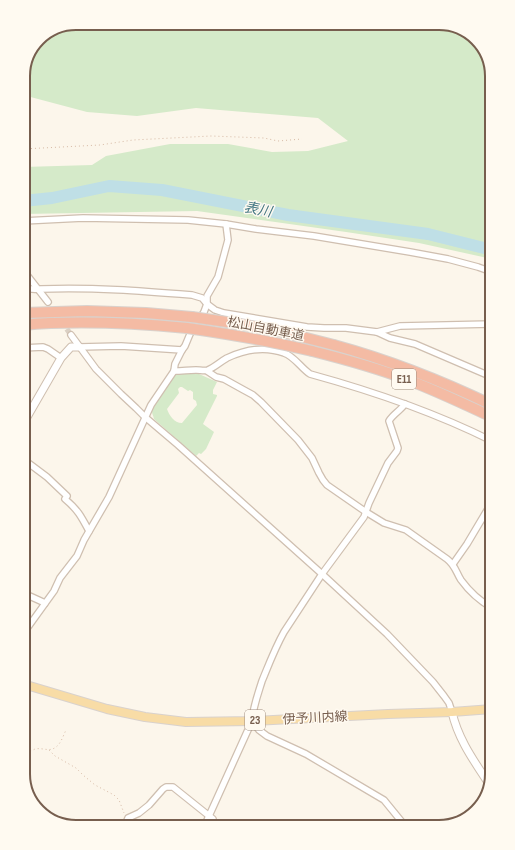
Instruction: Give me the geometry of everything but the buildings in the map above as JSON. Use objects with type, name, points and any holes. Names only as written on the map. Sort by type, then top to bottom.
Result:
[{"type":"highway","name":"松山自動車道","points":[[30,313],[87,311],[146,313],[192,317],[275,330],[368,354],[412,370],[485,401]]},
{"type":"highway","name":"松山自動車道","points":[[30,325],[87,323],[145,324],[231,334],[273,342],[365,366],[407,380],[485,414]]},
{"type":"main road","name":"伊予川内線","points":[[30,686],[107,709],[145,717],[186,722],[252,721],[485,710]]},
{"type":"street","points":[[30,221],[83,218],[188,220],[226,224],[314,236],[410,252],[448,259],[485,270]]},
{"type":"street","points":[[30,624],[54,591],[60,578],[77,556],[89,530],[109,497],[151,405],[174,371],[175,364],[190,334],[204,312],[207,304],[207,296],[216,279],[228,240],[226,224]]},
{"type":"street","points":[[30,279],[48,302]]},
{"type":"street","points":[[30,289],[123,289],[192,294],[202,298],[215,310],[224,313],[307,327],[346,328],[377,332],[390,338],[415,344],[485,375]]},
{"type":"street","points":[[377,332],[400,326],[485,324]]},
{"type":"street","points":[[285,353],[307,327]]},
{"type":"street","points":[[71,335],[96,368],[145,417],[322,574],[387,634],[433,682],[449,703],[454,722],[463,743],[485,777]]},
{"type":"street","points":[[30,412],[61,358],[71,348],[79,346],[121,346],[182,350]]},
{"type":"street","points":[[30,348],[43,347],[61,358]]},
{"type":"street","points":[[174,371],[207,371],[227,358],[251,350],[260,349],[285,353],[293,358],[310,374],[405,404],[485,438]]},
{"type":"street","points":[[207,371],[253,395],[261,402],[308,452],[327,486],[366,512],[384,522],[406,530],[447,559],[453,564],[461,580],[467,587],[485,603]]},
{"type":"street","points":[[207,820],[252,721],[254,704],[273,654],[284,632],[322,574],[364,517],[388,463],[397,451],[398,448],[389,421],[391,417],[405,404]]},
{"type":"street","points":[[30,464],[47,477],[67,496],[65,498],[80,513],[89,530]]},
{"type":"street","points":[[453,564],[485,514]]},
{"type":"street","points":[[30,596],[45,603]]},
{"type":"street","points":[[252,721],[259,730],[267,736],[306,754],[384,800],[400,820]]},
{"type":"street","points":[[128,818],[139,813],[149,805],[163,788],[173,787],[209,815],[213,820]]},
{"type":"path","points":[[30,149],[100,145],[132,140],[211,136],[264,138],[278,141],[302,140]]},
{"type":"path","points":[[30,752],[41,748],[49,750],[54,749],[58,746],[66,730]]},
{"type":"path","points":[[49,750],[55,756],[76,768],[95,785],[114,795],[119,800],[128,818]]},
{"type":"green space","points":[[70,30],[442,30],[454,32],[474,45],[483,61],[484,67],[485,257],[419,243],[197,211],[30,214],[30,167],[92,165],[106,156],[170,144],[228,144],[272,152],[308,151],[348,141],[318,118],[196,108],[137,116],[87,112],[30,97],[30,73],[35,55],[45,41],[61,32]]},
{"type":"green space","points":[[176,373],[199,374],[217,382],[213,390],[213,394],[217,396],[203,424],[214,432],[206,449],[201,454],[199,453],[196,456],[154,419],[152,413],[155,403]],"holes":[[[182,387],[193,392],[193,399],[196,401],[197,405],[182,423],[179,423],[174,420],[167,409],[179,393],[178,389]]]},
{"type":"waterway","name":"表川","points":[[30,200],[52,198],[109,186],[162,190],[288,215],[428,234],[485,248]]},
{"type":"tunnel","points":[[62,322],[71,335]]}]
